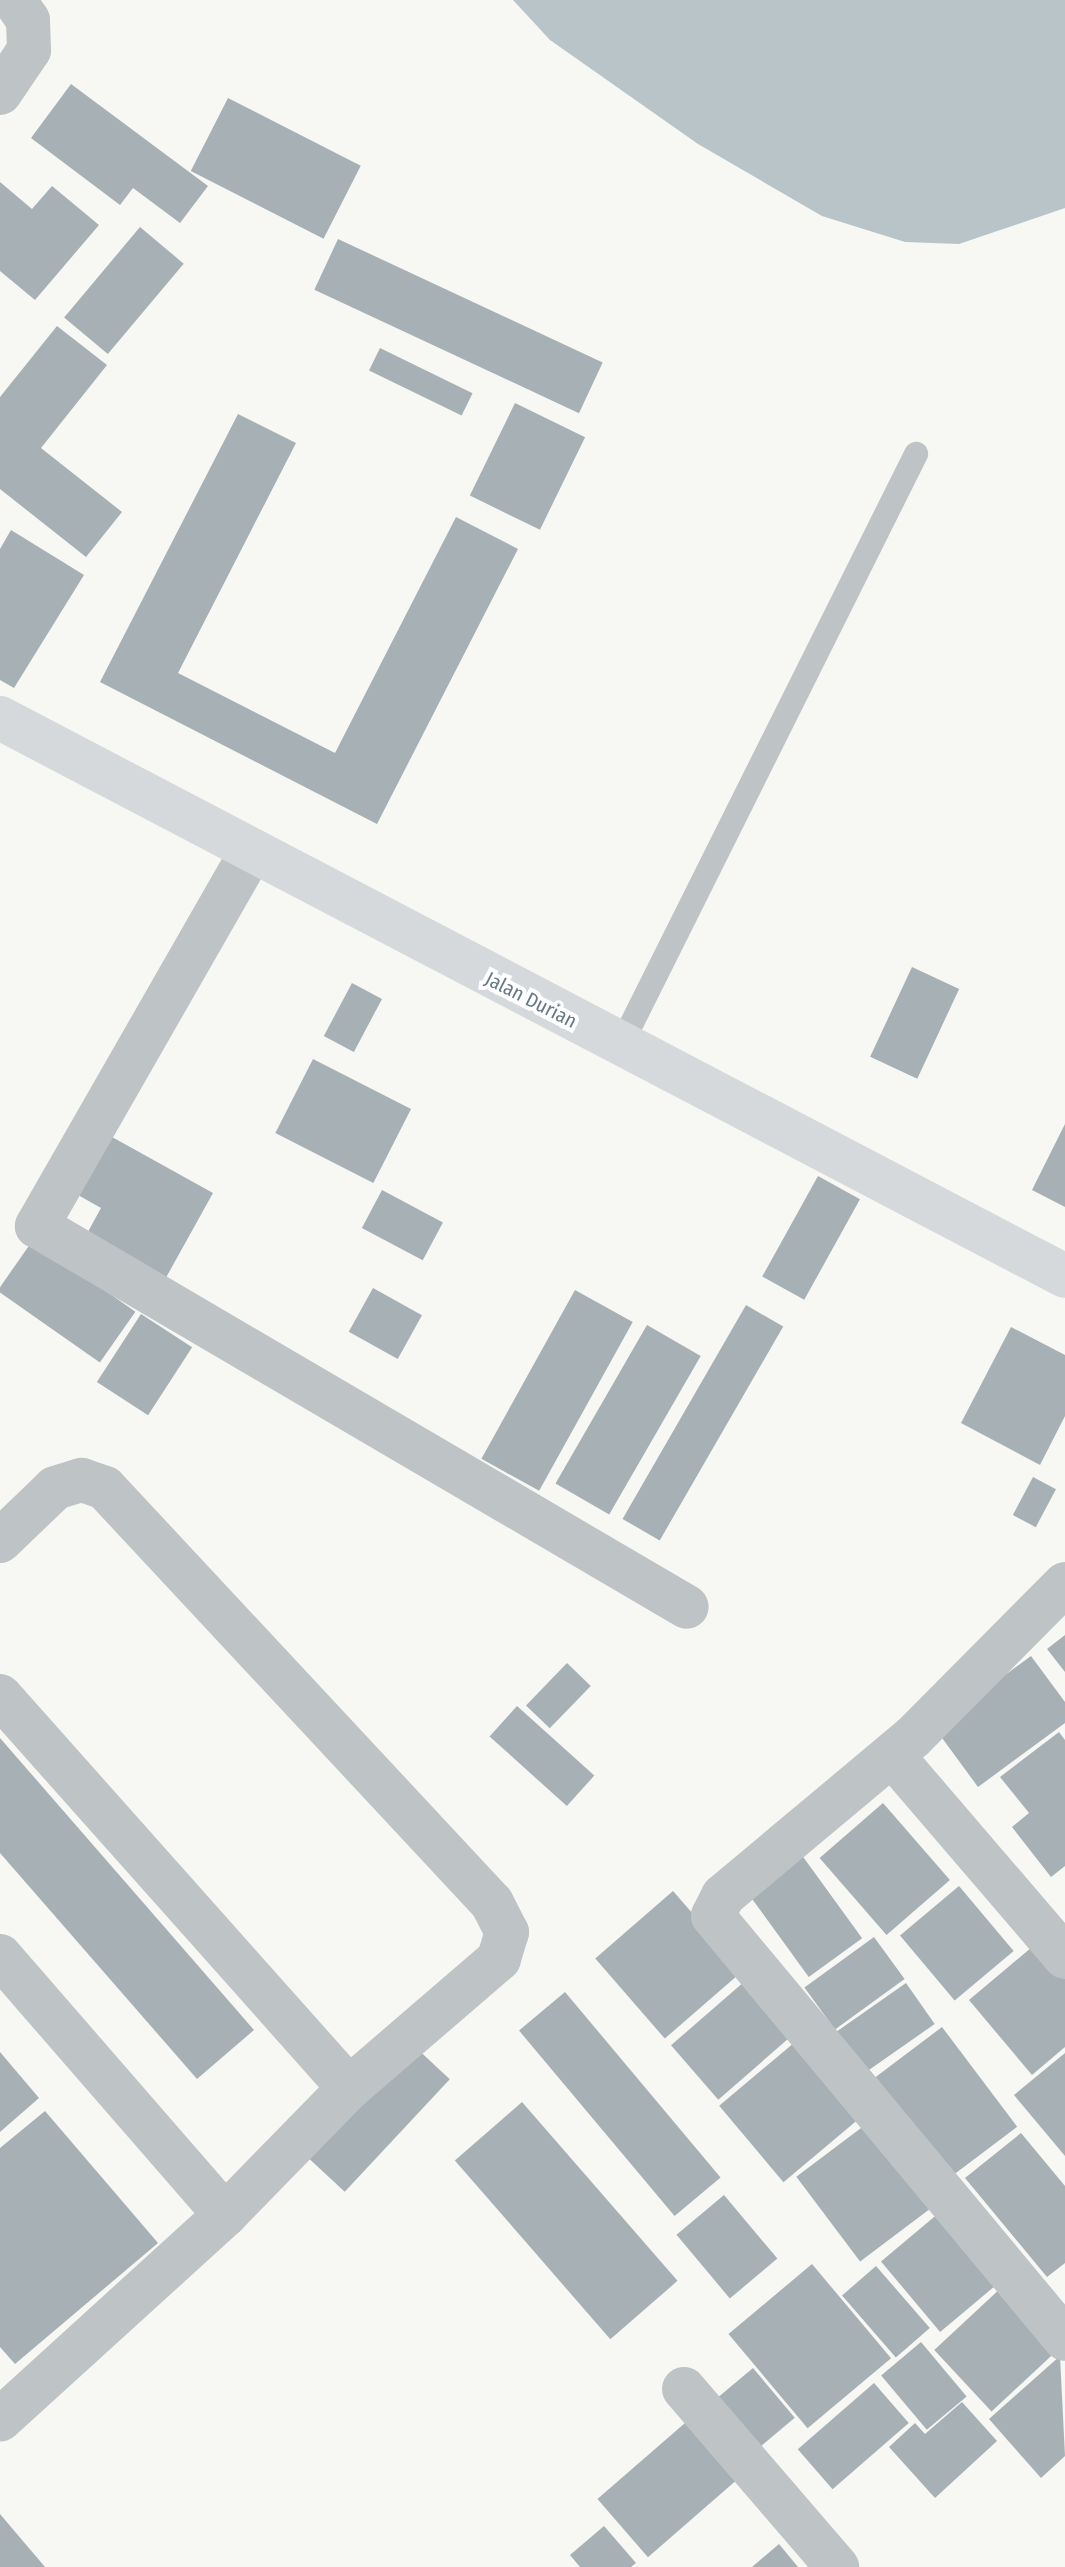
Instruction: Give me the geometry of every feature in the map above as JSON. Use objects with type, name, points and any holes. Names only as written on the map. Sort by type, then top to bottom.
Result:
[{"type":"street","points":[[0,93],[29,50],[28,20],[14,0]]},
{"type":"street","name":"Jalan Durian","points":[[0,718],[250,854],[1065,1276]]},
{"type":"street","points":[[250,854],[37,1226],[687,1607]]},
{"type":"street","points":[[0,1541],[55,1488],[82,1480],[105,1488],[492,1903],[507,1932],[499,1959],[349,2088],[225,2215],[2,2414]]},
{"type":"street","points":[[1065,1584],[902,1746],[723,1896],[716,1925],[1065,2339]]},
{"type":"street","points":[[0,1696],[349,2088]]},
{"type":"street","points":[[902,1746],[1065,1913]]},
{"type":"street","points":[[902,1746],[1065,1957]]},
{"type":"street","points":[[0,1956],[225,2215]]},
{"type":"street","points":[[684,2389],[837,2567]]},
{"type":"lane","points":[[620,1047],[916,454]]},
{"type":"shaded area","points":[[513,0],[1065,0],[1065,208],[959,244],[905,242],[822,216],[698,144],[550,40]]},
{"type":"building","points":[[71,84],[208,186],[180,223],[133,188],[120,205],[31,138]]},
{"type":"building","points":[[228,98],[361,166],[324,239],[191,171]]},
{"type":"building","points":[[0,182],[32,209],[52,186],[99,225],[35,300],[0,271]]},
{"type":"building","points":[[140,227],[184,264],[108,354],[64,317]]},
{"type":"building","points":[[338,239],[603,362],[579,413],[314,290]]},
{"type":"building","points":[[57,326],[107,365],[41,448],[122,512],[86,557],[0,489],[0,397]]},
{"type":"building","points":[[380,348],[473,393],[462,416],[369,370]]},
{"type":"building","points":[[515,403],[585,437],[540,530],[470,496]]},
{"type":"building","points":[[238,414],[296,443],[178,673],[335,753],[456,517],[518,549],[377,824],[100,682]]},
{"type":"building","points":[[11,530],[84,575],[14,688],[0,680],[0,549]]},
{"type":"building","points":[[912,967],[959,989],[917,1079],[870,1057]]},
{"type":"building","points":[[352,983],[382,999],[354,1052],[324,1036]]},
{"type":"building","points":[[313,1059],[411,1109],[373,1183],[275,1133]]},
{"type":"building","points":[[1065,1124],[1065,1207],[1032,1190]]},
{"type":"building","points":[[103,1132],[213,1193],[163,1283],[84,1239],[101,1208],[71,1191]]},
{"type":"building","points":[[818,1176],[860,1199],[804,1300],[762,1277]]},
{"type":"building","points":[[382,1190],[443,1222],[423,1260],[362,1228]]},
{"type":"building","points":[[33,1240],[135,1312],[100,1362],[0,1293],[0,1287]]},
{"type":"building","points":[[373,1288],[422,1315],[398,1359],[349,1332]]},
{"type":"building","points":[[575,1290],[633,1322],[539,1491],[481,1459]]},
{"type":"building","points":[[746,1305],[783,1326],[660,1540],[622,1519]]},
{"type":"building","points":[[141,1314],[192,1347],[148,1415],[97,1382]]},
{"type":"building","points":[[647,1325],[701,1356],[609,1514],[556,1483]]},
{"type":"building","points":[[1011,1327],[1065,1355],[1065,1416],[1040,1465],[961,1423]]},
{"type":"building","points":[[1033,1477],[1056,1489],[1036,1527],[1013,1515]]},
{"type":"building","points":[[1065,1635],[1065,1672],[1047,1649]]},
{"type":"building","points":[[1031,1656],[1065,1702],[1065,1723],[978,1787],[934,1727]]},
{"type":"building","points":[[567,1663],[591,1686],[550,1728],[526,1705]]},
{"type":"building","points":[[517,1706],[594,1776],[567,1806],[490,1736]]},
{"type":"building","points":[[1059,1732],[1065,1740],[1065,1866],[1051,1877],[1012,1827],[1029,1813],[1000,1777]]},
{"type":"building","points":[[0,1738],[254,2030],[197,2079],[0,1853]]},
{"type":"building","points":[[883,1803],[950,1880],[887,1935],[820,1858]]},
{"type":"building","points":[[801,1854],[862,1938],[809,1977],[748,1893]]},
{"type":"building","points":[[959,1886],[1014,1951],[955,2001],[900,1935]]},
{"type":"building","points":[[673,1891],[743,1971],[665,2039],[595,1959]]},
{"type":"building","points":[[874,1937],[905,1979],[835,2030],[804,1988]]},
{"type":"building","points":[[1038,1942],[1065,1973],[1065,2047],[1032,2075],[969,2000]]},
{"type":"building","points":[[745,1981],[792,2035],[718,2100],[671,2045]]},
{"type":"building","points":[[906,1983],[935,2024],[862,2075],[833,2034]]},
{"type":"building","points":[[565,1992],[721,2177],[675,2216],[519,2031]]},
{"type":"building","points":[[942,2027],[1017,2127],[951,2177],[876,2077]]},
{"type":"building","points":[[795,2042],[859,2119],[783,2182],[719,2106]]},
{"type":"building","points":[[411,2043],[450,2079],[345,2192],[306,2156]]},
{"type":"building","points":[[0,2052],[39,2098],[0,2132]]},
{"type":"building","points":[[1065,2053],[1065,2156],[1014,2095]]},
{"type":"building","points":[[522,2102],[677,2281],[610,2339],[455,2160]]},
{"type":"building","points":[[45,2111],[158,2243],[15,2364],[0,2347],[0,2148]]},
{"type":"building","points":[[869,2122],[933,2207],[860,2261],[796,2177]]},
{"type":"building","points":[[1021,2133],[1065,2186],[1065,2263],[1047,2277],[965,2178]]},
{"type":"building","points":[[724,2195],[777,2259],[730,2298],[677,2235]]},
{"type":"building","points":[[940,2212],[999,2282],[940,2332],[881,2261]]},
{"type":"building","points":[[812,2264],[891,2358],[808,2428],[729,2334]]},
{"type":"building","points":[[876,2266],[930,2328],[896,2357],[842,2296]]},
{"type":"building","points":[[1003,2286],[1060,2347],[992,2412],[934,2350]]},
{"type":"building","points":[[921,2342],[967,2396],[927,2430],[881,2375]]},
{"type":"building","points":[[1060,2356],[1065,2456],[1041,2478],[989,2419]]},
{"type":"building","points":[[753,2368],[795,2418],[749,2456],[707,2407]]},
{"type":"building","points":[[874,2383],[909,2423],[833,2489],[798,2449]]},
{"type":"building","points":[[962,2402],[997,2441],[935,2498],[889,2447],[915,2423],[925,2434]]},
{"type":"building","points":[[685,2423],[736,2481],[648,2557],[597,2499]]},
{"type":"building","points":[[0,2514],[45,2567],[0,2567]]},
{"type":"building","points":[[604,2526],[636,2563],[631,2567],[580,2567],[570,2555]]},
{"type":"building","points":[[779,2544],[798,2567],[752,2567]]}]
